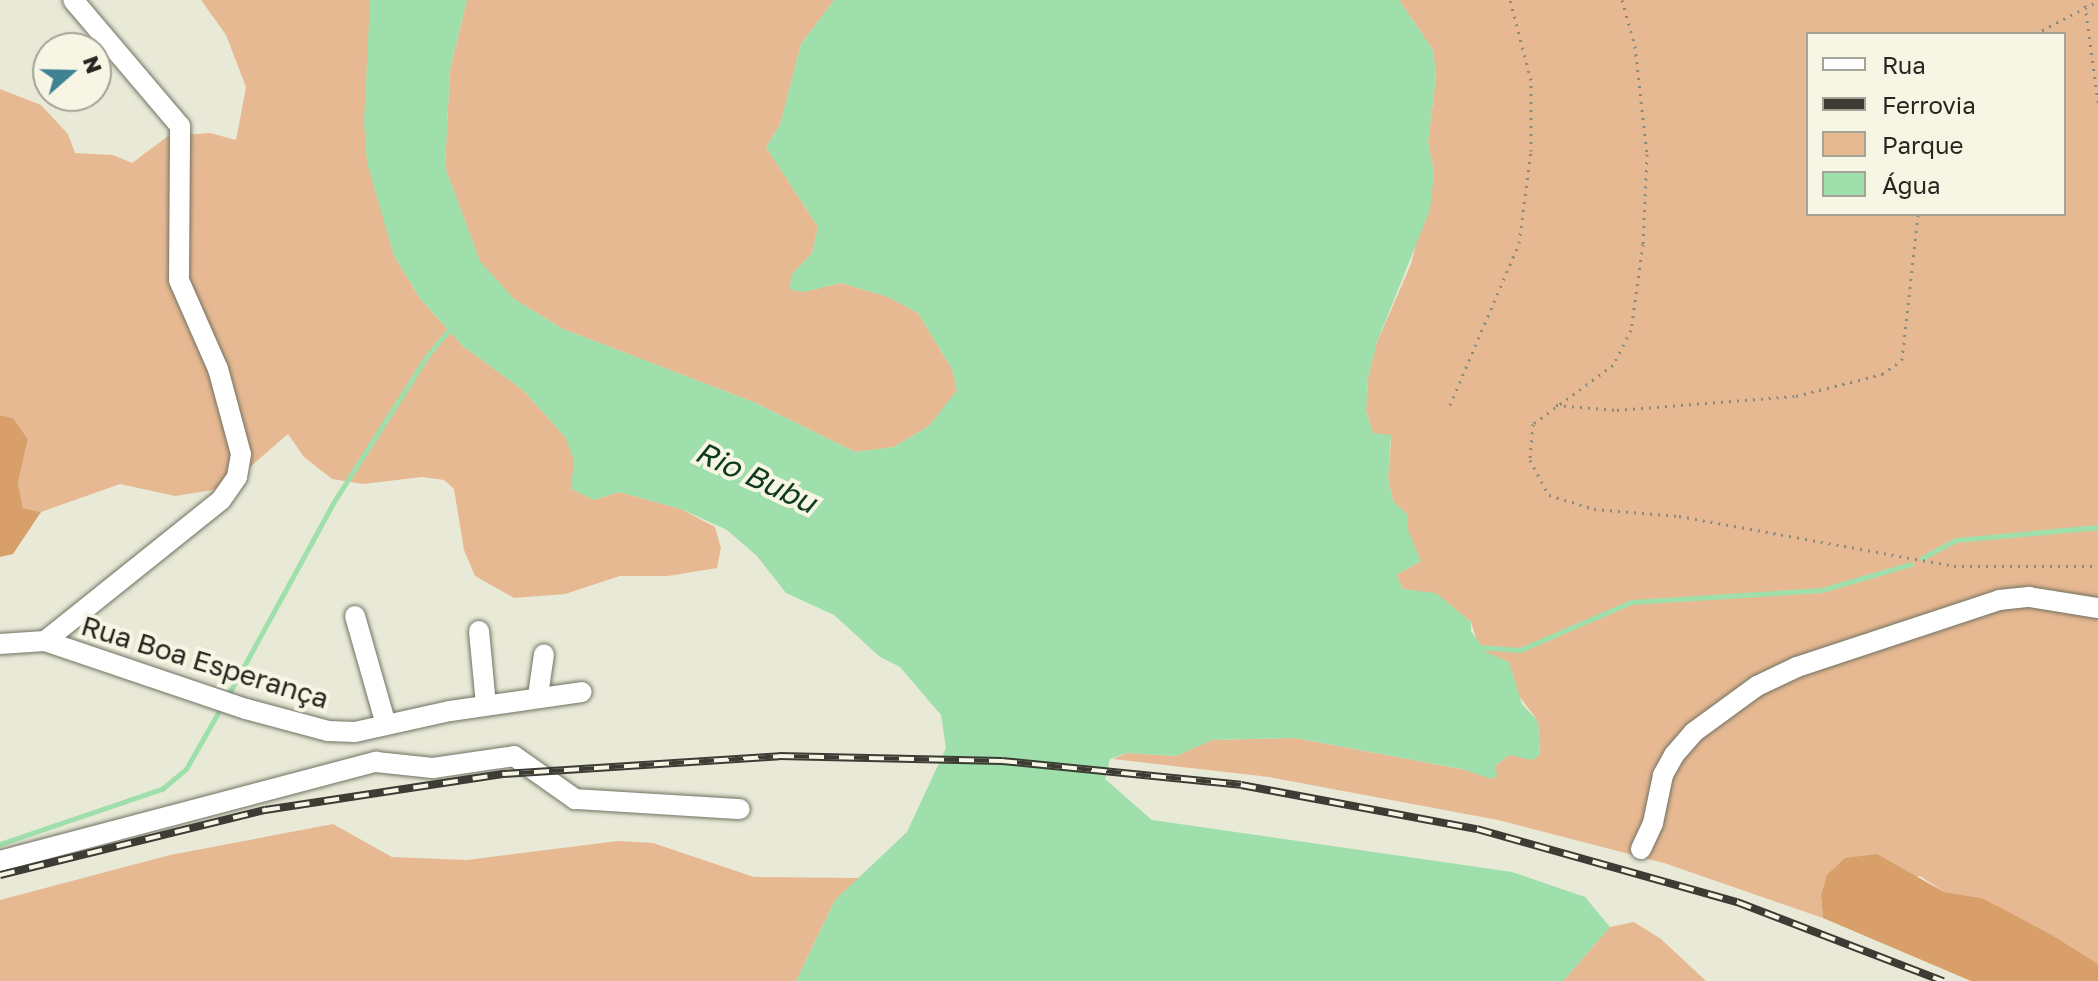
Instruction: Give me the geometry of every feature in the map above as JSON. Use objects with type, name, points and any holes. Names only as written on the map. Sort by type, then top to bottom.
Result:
[{"type":"street","points":[[45,641],[221,500],[237,477],[241,454],[218,369],[179,280],[180,126],[73,0]]},
{"type":"street","points":[[1641,849],[1653,823],[1663,775],[1674,755],[1694,732],[1757,686],[1797,667],[1999,600],[2029,597],[2098,608]]},
{"type":"street","points":[[355,616],[386,725]]},
{"type":"street","points":[[479,631],[486,705]]},
{"type":"street","name":"Rua Boa Esperança","points":[[0,644],[45,641],[309,728],[355,732],[486,705],[582,692]]},
{"type":"street","points":[[538,696],[544,654]]},
{"type":"street","points":[[355,732],[376,762]]},
{"type":"street","points":[[0,861],[376,762],[433,768],[514,756],[575,799],[740,809]]},
{"type":"path","points":[[1450,405],[1519,243],[1531,151],[1531,80],[1510,0]]},
{"type":"path","points":[[1622,0],[1635,46],[1647,154],[1643,244],[1631,330],[1613,365],[1533,424],[1530,460],[1541,485],[1556,499],[1954,566],[2098,566]]},
{"type":"path","points":[[2038,32],[2085,5],[2098,1]]},
{"type":"path","points":[[2085,5],[2098,102]]},
{"type":"path","points":[[1556,405],[1617,410],[1796,396],[1882,374],[1902,360],[1918,216]]},
{"type":"green space","points":[[201,0],[370,0],[383,210],[394,256],[421,300],[464,347],[523,390],[565,437],[594,500],[619,492],[681,509],[715,527],[721,548],[717,568],[668,576],[620,576],[565,594],[514,598],[475,576],[464,550],[454,489],[444,480],[422,477],[363,484],[332,479],[304,457],[288,434],[242,474],[213,490],[175,496],[120,484],[41,512],[23,508],[18,483],[28,439],[13,418],[0,415],[0,89],[32,101],[32,112],[48,112],[68,134],[75,153],[113,155],[132,163],[168,136],[210,133],[236,140],[246,87],[226,35]]},
{"type":"green space","points":[[467,0],[834,0],[801,44],[780,125],[766,147],[818,227],[812,253],[792,274],[803,292],[841,283],[888,297],[918,313],[952,369],[957,390],[951,403],[929,426],[894,447],[855,452],[756,403],[563,329],[514,299],[480,262],[445,167],[450,69]]},
{"type":"green space","points":[[1399,0],[2098,0],[2098,964],[1982,898],[1944,892],[1920,876],[1821,896],[1823,918],[1664,863],[1498,820],[1269,777],[1113,759],[1127,753],[1176,756],[1212,740],[1295,738],[1472,771],[1495,766],[1509,755],[1540,755],[1538,721],[1477,641],[1471,622],[1436,594],[1403,589],[1396,575],[1421,561],[1393,501],[1388,478],[1391,441],[1373,434],[1366,411],[1368,378],[1377,342],[1411,264],[1434,173],[1428,142],[1436,76],[1433,50]]},
{"type":"green space","points":[[333,824],[392,857],[467,860],[618,841],[653,843],[754,877],[859,878],[835,900],[796,981],[0,981],[0,900],[170,855]]},
{"type":"green space","points":[[1634,922],[1661,939],[1706,981],[1563,981],[1610,927]]},
{"type":"shaded area","points":[[0,415],[13,418],[28,439],[18,483],[23,508],[41,512],[13,554],[0,557]]},
{"type":"shaded area","points":[[1877,854],[1944,892],[1982,898],[2050,934],[2098,964],[2098,981],[1971,981],[1823,918],[1821,896],[1827,875],[1845,858]]},
{"type":"water","name":"Rio Bubu","points":[[370,0],[467,0],[450,69],[445,167],[480,261],[514,299],[563,329],[756,403],[855,452],[894,447],[929,426],[957,390],[952,369],[918,313],[888,297],[841,283],[803,292],[789,289],[792,274],[812,253],[818,227],[766,147],[780,125],[801,44],[834,0],[1399,0],[1433,50],[1436,76],[1428,142],[1434,173],[1430,210],[1377,342],[1368,378],[1366,412],[1373,433],[1391,435],[1388,478],[1393,501],[1408,515],[1407,528],[1421,561],[1396,575],[1403,589],[1436,593],[1471,622],[1471,631],[1486,652],[1509,662],[1522,704],[1538,721],[1540,755],[1532,760],[1509,755],[1495,766],[1497,776],[1491,779],[1462,769],[1295,738],[1212,740],[1176,756],[1127,753],[1110,759],[1105,779],[1152,820],[1512,872],[1585,897],[1610,927],[1563,981],[796,981],[835,900],[907,832],[946,748],[941,715],[900,667],[880,657],[834,615],[786,593],[757,556],[727,530],[681,509],[619,492],[594,500],[571,489],[574,460],[565,437],[523,390],[464,347],[421,300],[394,256],[367,163],[364,122]]},
{"type":"waterway","points":[[227,697],[333,503],[427,356],[451,327]]},
{"type":"waterway","points":[[1922,558],[1956,540],[2098,527]]},
{"type":"waterway","points":[[1478,647],[1520,650],[1631,602],[1822,590],[1911,564]]},
{"type":"waterway","points":[[0,844],[162,789],[186,769],[222,706]]},
{"type":"railway","points":[[0,875],[265,810],[504,774],[779,756],[1002,761],[1241,785],[1477,829],[1737,902],[1943,981]]}]
